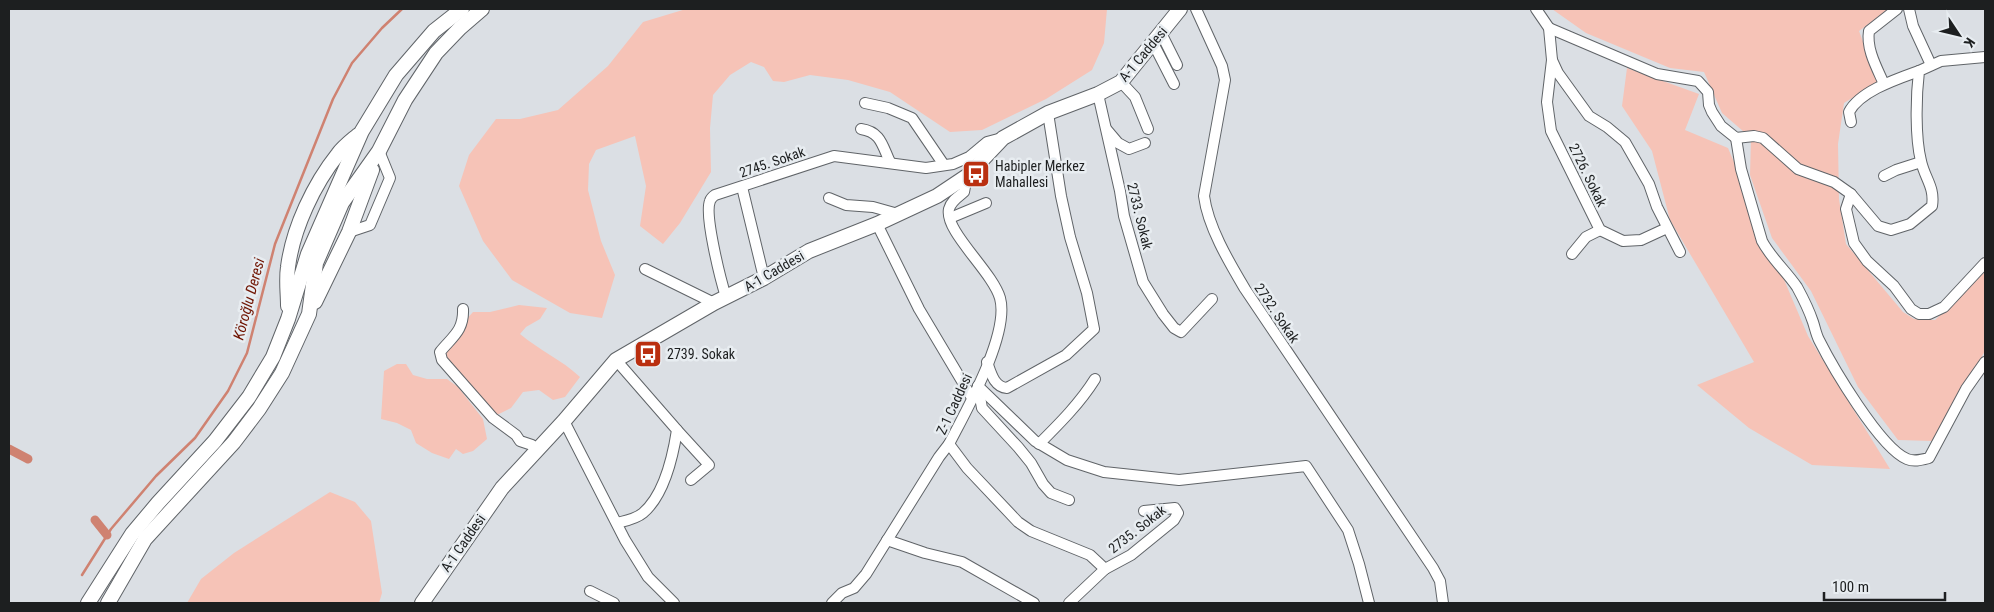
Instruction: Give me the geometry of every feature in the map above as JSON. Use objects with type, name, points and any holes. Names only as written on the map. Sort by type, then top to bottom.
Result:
[{"type":"main road","points":[[90,603],[132,534],[216,440],[249,397],[273,356],[288,319],[308,254],[362,131],[396,75],[434,31],[462,9]]},
{"type":"main road","points":[[108,603],[145,539],[234,442],[260,409],[282,373],[349,232],[379,151],[405,100],[436,53],[482,9]]},
{"type":"main road","name":"A-1 Caddesi","points":[[422,603],[502,488],[564,422],[616,360],[809,251],[877,224],[937,196],[967,176],[1003,138],[1048,113],[1098,94],[1121,82],[1180,9]]},
{"type":"main road","points":[[288,319],[288,267],[304,214],[318,184],[338,153],[362,131]]},
{"type":"main road","points":[[309,314],[316,263],[342,203],[379,151]]},
{"type":"street","name":"2732. Sokak","points":[[1196,9],[1222,66],[1226,80],[1204,196],[1206,210],[1231,266],[1245,289],[1433,568],[1440,581],[1443,603]]},
{"type":"street","name":"2726. Sokak","points":[[1536,9],[1549,28],[1552,60],[1547,102],[1551,131],[1600,230]]},
{"type":"street","points":[[1884,84],[1872,57],[1869,31],[1897,9]]},
{"type":"street","points":[[1909,9],[1913,26],[1931,65]]},
{"type":"street","points":[[1549,28],[1657,74],[1698,81],[1708,92],[1709,105],[1712,112],[1721,126],[1736,138],[1743,177],[1762,241],[1796,286],[1809,310],[1825,351],[1856,403],[1868,420],[1901,456],[1912,460],[1929,458],[1966,389],[1985,362]]},
{"type":"street","points":[[1157,38],[1177,65]]},
{"type":"street","points":[[1157,38],[1174,84]]},
{"type":"street","points":[[1851,122],[1849,112],[1853,104],[1884,84],[1941,61],[1985,57]]},
{"type":"street","name":"2726. Sokak","points":[[1552,60],[1558,73],[1589,116],[1607,127],[1625,142],[1649,184],[1657,207],[1680,252]]},
{"type":"street","points":[[1736,138],[1754,136],[1764,138],[1798,169],[1834,182],[1851,194],[1878,226],[1891,230],[1910,224],[1932,206],[1934,195],[1921,162],[1916,92],[1919,71]]},
{"type":"street","points":[[1121,82],[1135,97],[1148,130]]},
{"type":"street","name":"2733. Sokak","points":[[1098,94],[1124,216],[1143,282],[1163,314],[1174,328],[1181,332],[1212,299]]},
{"type":"street","points":[[865,103],[888,108],[912,118],[944,165]]},
{"type":"street","points":[[987,362],[998,385],[1006,388],[1066,355],[1094,329],[1087,293],[1070,237],[1061,196],[1048,113]]},
{"type":"street","points":[[1105,128],[1118,143],[1129,149],[1145,143]]},
{"type":"street","points":[[861,129],[872,131],[877,135],[890,162]]},
{"type":"street","name":"2745. Sokak","points":[[720,300],[721,281],[713,246],[709,204],[710,199],[715,195],[834,156],[926,168],[959,162],[969,157],[987,142],[1003,138]]},
{"type":"street","points":[[349,232],[370,225],[390,178],[379,151]]},
{"type":"street","points":[[1884,176],[1921,162]]},
{"type":"street","points":[[967,176],[964,192],[956,198],[949,208],[950,218],[986,203]]},
{"type":"street","points":[[742,186],[764,278]]},
{"type":"street","points":[[1851,194],[1846,208],[1854,243],[1867,261],[1894,286],[1911,309],[1919,314],[1929,314],[1944,307],[1985,263]]},
{"type":"street","points":[[829,198],[846,204],[873,207],[898,214]]},
{"type":"street","name":"Z-1 Caddesi","points":[[950,218],[956,234],[987,273],[1000,299],[999,329],[978,386],[949,444],[967,468],[1018,522],[1032,531],[1090,555],[1105,569]]},
{"type":"street","points":[[877,224],[919,309],[972,398]]},
{"type":"street","points":[[1572,254],[1586,237],[1600,230],[1623,241],[1642,240],[1667,228]]},
{"type":"street","points":[[645,268],[720,300]]},
{"type":"street","points":[[463,309],[458,333],[440,352],[442,360],[499,424],[516,434],[520,441],[532,444],[538,450]]},
{"type":"street","points":[[616,360],[709,464],[690,480]]},
{"type":"street","points":[[1039,444],[1060,424],[1084,396],[1095,379]]},
{"type":"street","points":[[978,386],[1039,444],[1067,460],[1104,472],[1179,480],[1306,466],[1348,530],[1369,603]]},
{"type":"street","points":[[978,386],[982,408],[1031,463],[1043,484],[1051,493],[1069,500]]},
{"type":"street","points":[[564,422],[625,540],[648,576],[674,603]]},
{"type":"street","points":[[617,523],[642,514],[654,500],[664,479],[673,452],[677,430]]},
{"type":"street","points":[[832,603],[842,594],[854,588],[860,581],[949,444]]},
{"type":"street","name":"2735. Sokak","points":[[1105,569],[1131,555],[1174,520],[1178,513],[1175,508],[1144,511]]},
{"type":"street","points":[[887,540],[925,553],[962,562],[1034,603]]},
{"type":"street","points":[[1069,603],[1105,569]]},
{"type":"street","points":[[593,596],[614,603]]},
{"type":"shaded area","points":[[686,9],[1107,9],[1104,43],[1092,70],[1046,99],[982,130],[950,132],[890,92],[848,80],[810,75],[784,82],[773,81],[764,67],[751,62],[730,75],[713,95],[710,128],[711,172],[680,223],[663,244],[640,226],[646,186],[635,136],[596,150],[589,164],[588,190],[601,241],[615,275],[602,318],[570,313],[512,280],[483,241],[459,186],[469,155],[496,119],[520,119],[558,110],[608,66],[643,22]]},
{"type":"shaded area","points":[[1552,9],[1889,9],[1859,31],[1878,82],[1844,103],[1838,144],[1839,199],[1846,244],[1903,312],[1914,319],[1935,320],[1985,272],[1985,351],[1932,441],[1898,440],[1858,387],[1811,291],[1772,238],[1750,175],[1751,138],[1722,113],[1704,72],[1670,68],[1586,33]]},
{"type":"shaded area","points":[[1627,68],[1699,94],[1685,130],[1728,148],[1808,336],[1890,469],[1812,465],[1749,428],[1697,385],[1754,362],[1670,220],[1652,151],[1622,106]]},
{"type":"shaded area","points":[[519,305],[547,308],[540,319],[526,327],[520,334],[566,365],[580,377],[565,397],[553,400],[539,390],[523,392],[511,408],[497,415],[447,363],[446,350],[464,322],[473,312],[490,312]]},
{"type":"shaded area","points":[[397,364],[406,364],[413,375],[427,379],[447,379],[458,387],[483,419],[487,439],[473,451],[463,454],[456,449],[449,459],[432,453],[416,443],[411,430],[397,423],[381,419],[384,371]]},
{"type":"shaded area","points":[[330,492],[355,502],[371,521],[382,593],[379,603],[187,603],[201,579],[234,553]]},
{"type":"waterway","name":"Köroğlu Deresi","points":[[82,575],[111,529],[156,476],[195,438],[228,391],[247,353],[275,244],[333,99],[352,63],[382,28],[402,9]]},
{"type":"waterway","points":[[9,449],[28,459]]},
{"type":"waterway","points":[[95,520],[107,535]]},
{"type":"place","name":"Habipler Merkez Mahallesi","points":[[976,174]]},
{"type":"place","name":"2739. Sokak","points":[[648,354]]}]
